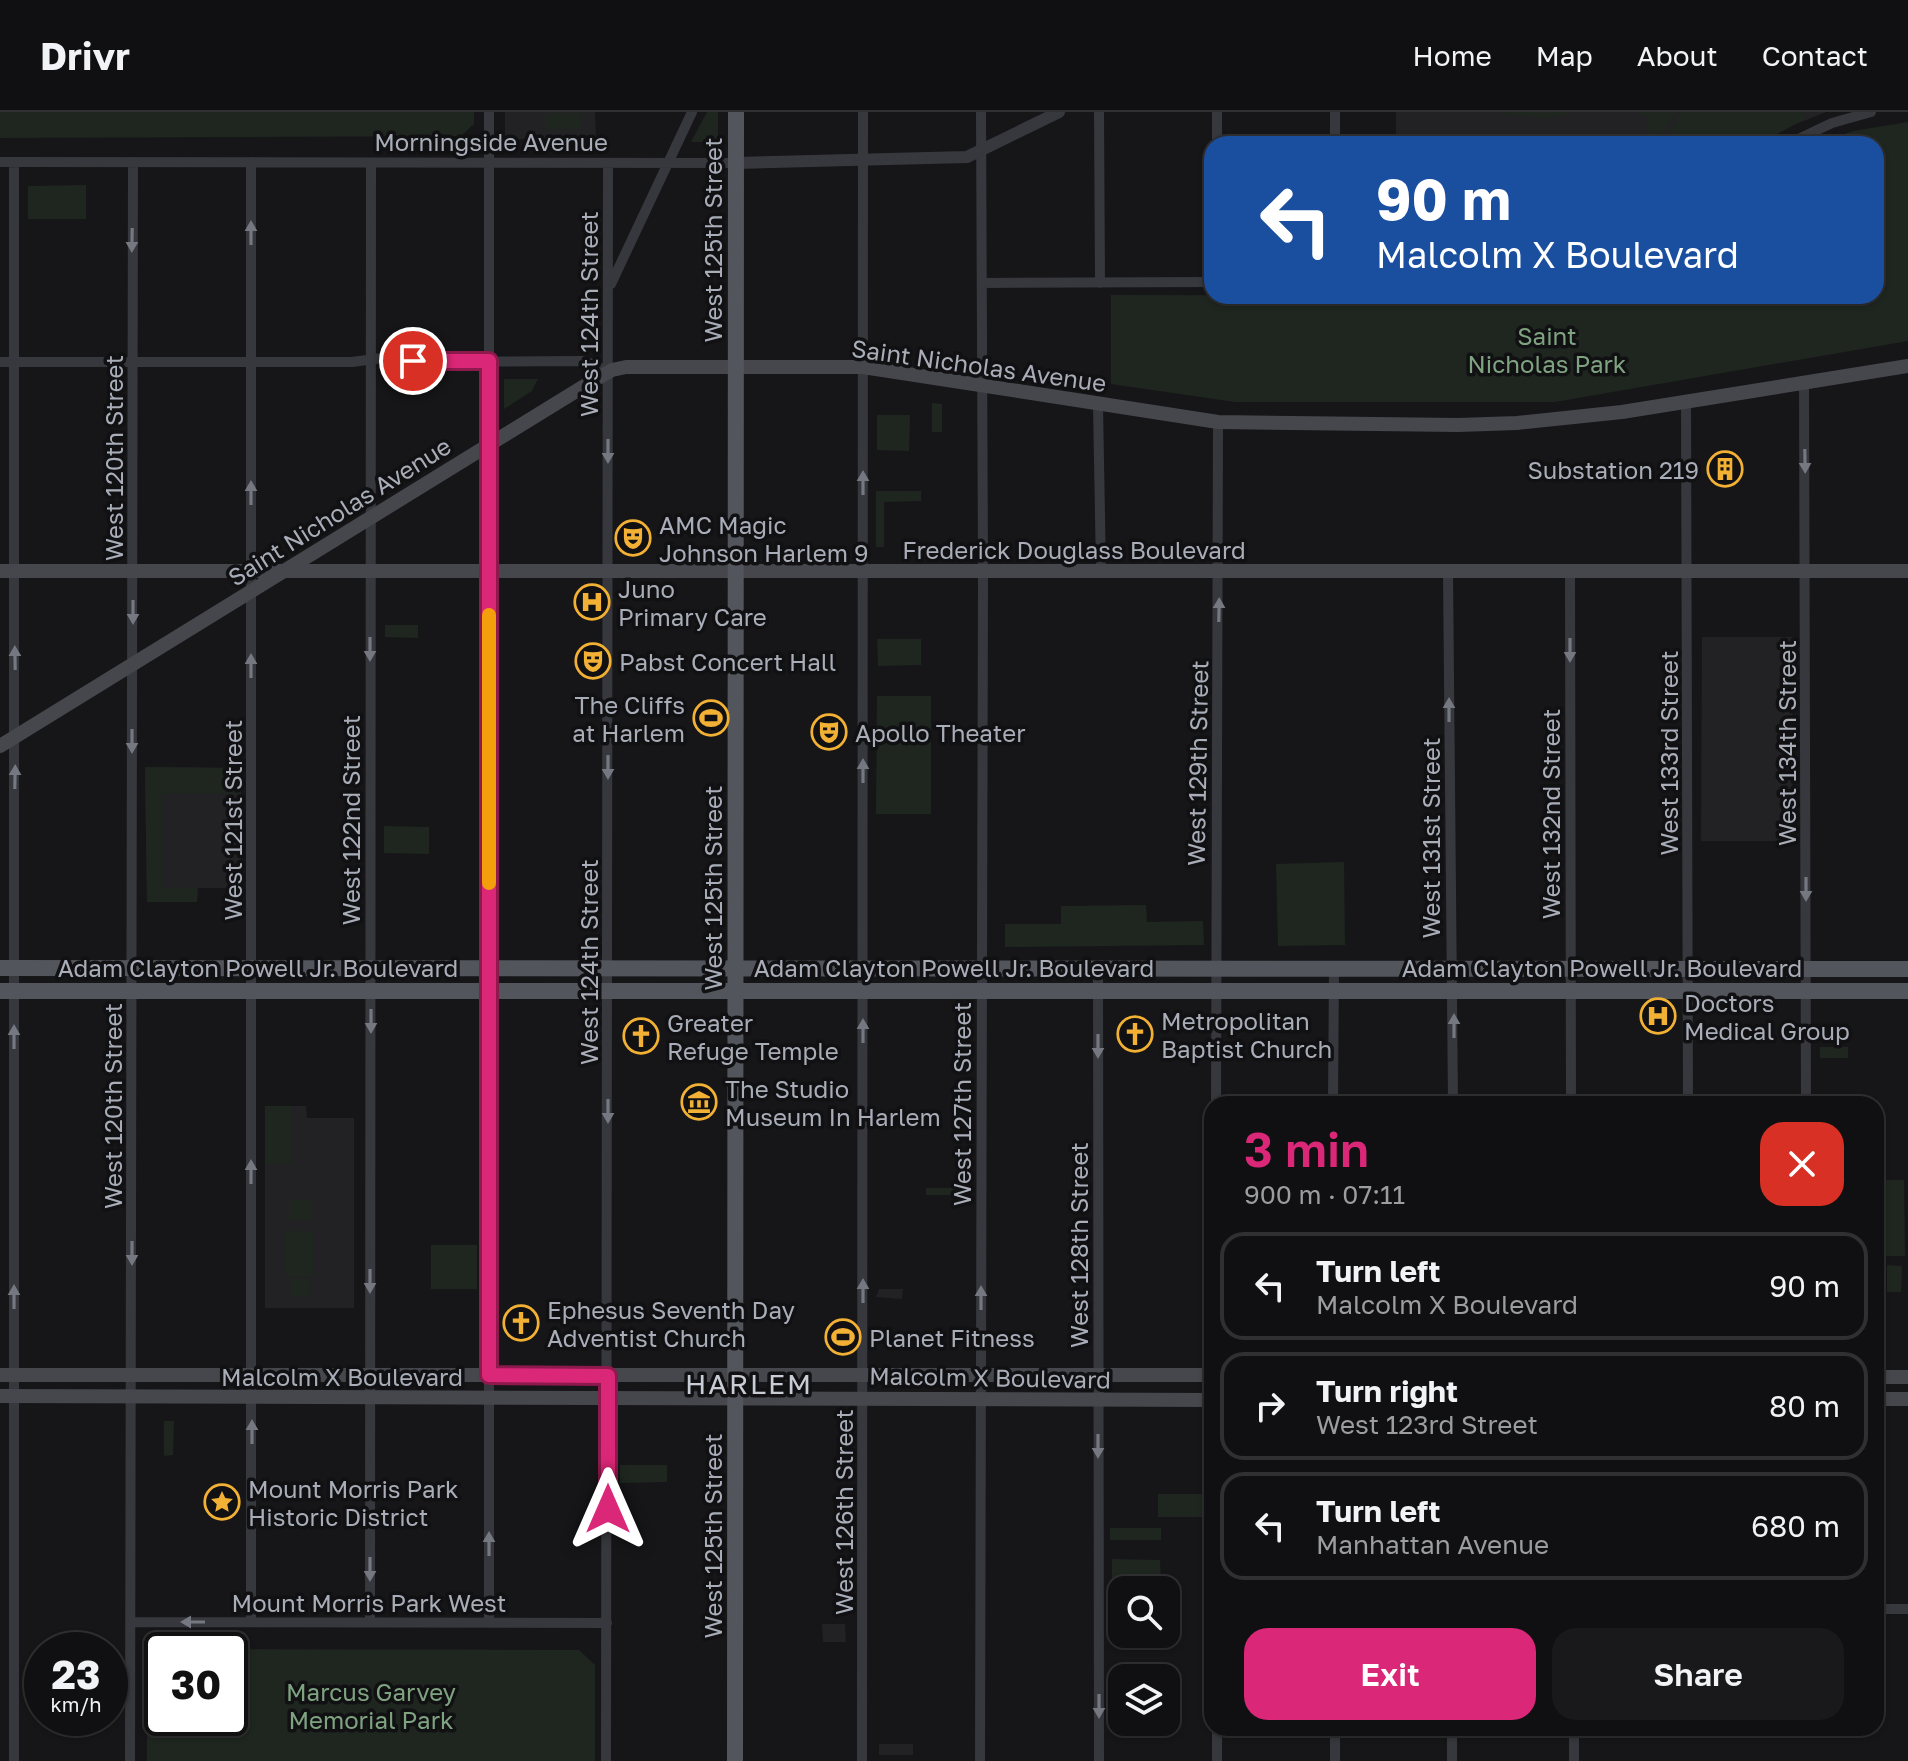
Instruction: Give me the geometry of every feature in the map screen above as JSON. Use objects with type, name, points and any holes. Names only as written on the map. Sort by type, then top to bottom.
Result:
[{"type":"main road","name":"West 125th Street","points":[[735,1761],[736,112]]},
{"type":"main road","name":"Saint Nicholas Avenue","points":[[0,746],[489,444],[608,373],[626,367],[863,367],[1218,422],[1458,425],[1568,418],[1908,366]]},
{"type":"main road","name":"Frederick Douglass Boulevard","points":[[7,571],[1908,571]]},
{"type":"main road","name":"Adam Clayton Powell Jr. Boulevard","points":[[7,968],[863,966],[1908,969]]},
{"type":"main road","name":"Adam Clayton Powell Jr. Boulevard","points":[[7,992],[863,989],[1908,991]]},
{"type":"main road","name":"Malcolm X Boulevard","points":[[7,1375],[1204,1375]]},
{"type":"main road","points":[[1884,1377],[1908,1377]]},
{"type":"main road","name":"Malcolm X Boulevard","points":[[7,1396],[1204,1400]]},
{"type":"main road","points":[[1884,1399],[1908,1399]]},
{"type":"street","points":[[489,112],[489,1622]]},
{"type":"street","name":"West 125th Street","points":[[609,289],[692,112]]},
{"type":"street","name":"West 126th Street","points":[[862,1761],[863,112]]},
{"type":"street","name":"West 127th Street","points":[[980,1761],[981,112]]},
{"type":"street","name":"Morningside Avenue","points":[[0,162],[736,163],[967,157],[1059,112]]},
{"type":"street","points":[[1099,112],[1100,283]]},
{"type":"street","points":[[1217,112],[1217,136]]},
{"type":"street","points":[[1335,112],[1335,136]]},
{"type":"street","points":[[1805,136],[1832,123],[1871,112]]},
{"type":"street","points":[[14,162],[14,362],[7,571],[16,736],[7,968],[7,1396],[14,1761]]},
{"type":"street","name":"West 120th Street","points":[[130,1761],[133,162]]},
{"type":"street","name":"West 121st Street","points":[[251,162],[251,1622]]},
{"type":"street","name":"West 122nd Street","points":[[370,1622],[371,163]]},
{"type":"street","name":"West 124th Street","points":[[606,1761],[608,163]]},
{"type":"street","points":[[982,283],[1204,282]]},
{"type":"street","points":[[0,362],[587,361],[608,373]]},
{"type":"street","name":"West 134th Street","points":[[1804,383],[1806,1096]]},
{"type":"street","name":"West 133rd Street","points":[[1686,402],[1688,1096]]},
{"type":"street","points":[[1098,405],[1101,571]]},
{"type":"street","name":"West 129th Street","points":[[1216,1096],[1218,422]]},
{"type":"street","name":"West 131st Street","points":[[1448,571],[1453,1096]]},
{"type":"street","name":"West 132nd Street","points":[[1570,572],[1571,1096]]},
{"type":"street","name":"West 128th Street","points":[[1098,968],[1099,1761]]},
{"type":"street","points":[[1333,1096],[1334,968]]},
{"type":"street","points":[[1884,1609],[1908,1609]]},
{"type":"street","name":"Mount Morris Park West","points":[[131,1622],[607,1623]]},
{"type":"street","points":[[1217,1736],[1217,1761]]},
{"type":"street","points":[[1335,1736],[1335,1761]]},
{"type":"street","points":[[1452,1736],[1452,1761]]},
{"type":"street","points":[[1574,1736],[1574,1761]]},
{"type":"shaded area","points":[[505,112],[595,112],[596,139],[505,139]]},
{"type":"shaded area","points":[[1396,112],[1826,112],[1773,136],[1396,136]]},
{"type":"shaded area","points":[[1702,637],[1793,637],[1792,841],[1701,841]]},
{"type":"shaded area","points":[[145,767],[241,768],[241,888],[198,888],[197,902],[147,902]]},
{"type":"shaded area","points":[[265,1106],[306,1106],[307,1118],[354,1118],[354,1308],[265,1308]]},
{"type":"shaded area","points":[[879,1289],[903,1289],[902,1299],[876,1297]]},
{"type":"shaded area","points":[[822,1624],[845,1624],[846,1642],[823,1642]]},
{"type":"shaded area","points":[[879,1744],[913,1744],[913,1755],[879,1755]]},
{"type":"green space","points":[[0,112],[474,112],[474,124],[461,136],[0,138]]},
{"type":"green space","points":[[707,112],[718,112],[718,142],[691,142]]},
{"type":"green space","points":[[1498,112],[1571,112],[1545,118]]},
{"type":"green space","points":[[1640,112],[1676,112],[1659,136],[1651,136],[1645,123],[1647,116],[1642,117]]},
{"type":"green space","points":[[1682,112],[1803,112],[1805,119],[1774,136],[1667,136]]},
{"type":"green space","points":[[545,113],[581,113],[581,129],[545,129]]},
{"type":"green space","name":"Saint Nicholas Park","points":[[1908,122],[1908,341],[1555,402],[1235,402],[1111,384],[1111,295],[1204,295],[1204,304],[1884,304],[1884,136],[1839,136]]},
{"type":"green space","points":[[86,185],[86,219],[28,219],[28,186]]},
{"type":"green space","points":[[504,379],[538,379],[532,391],[504,409]]},
{"type":"green space","points":[[932,403],[942,404],[942,432],[932,432]]},
{"type":"green space","points":[[877,415],[910,415],[909,451],[877,450]]},
{"type":"green space","points":[[876,491],[921,491],[921,501],[884,502],[884,547],[876,547]]},
{"type":"green space","points":[[385,625],[418,625],[418,638],[385,637]]},
{"type":"green space","points":[[877,639],[921,639],[921,665],[878,666]]},
{"type":"green space","points":[[877,696],[931,696],[931,814],[876,814]]},
{"type":"green space","points":[[145,767],[241,768],[241,793],[161,794],[161,888],[197,888],[197,902],[147,902]]},
{"type":"green space","points":[[384,826],[429,827],[429,854],[384,853]]},
{"type":"green space","points":[[1344,862],[1345,945],[1278,946],[1276,864]]},
{"type":"green space","points":[[1146,905],[1147,922],[1203,921],[1204,945],[1005,947],[1005,924],[1061,924],[1061,906]]},
{"type":"green space","points":[[1820,1047],[1848,1047],[1848,1058],[1820,1058]]},
{"type":"green space","points":[[265,1106],[292,1106],[292,1164],[265,1164]]},
{"type":"green space","points":[[1884,1180],[1904,1180],[1905,1256],[1884,1256]]},
{"type":"green space","points":[[926,1188],[965,1188],[965,1195],[926,1195]]},
{"type":"green space","points":[[289,1200],[311,1200],[311,1220],[289,1220]]},
{"type":"green space","points":[[286,1231],[313,1231],[314,1276],[286,1277]]},
{"type":"green space","points":[[431,1245],[477,1245],[477,1289],[431,1289]]},
{"type":"green space","points":[[1887,1265],[1902,1266],[1901,1292],[1887,1292]]},
{"type":"green space","points":[[290,1279],[307,1279],[311,1282],[309,1295],[291,1297]]},
{"type":"green space","points":[[164,1421],[174,1421],[173,1455],[164,1456]]},
{"type":"green space","points":[[620,1465],[667,1465],[667,1482],[620,1483]]},
{"type":"green space","points":[[1158,1494],[1202,1494],[1202,1517],[1158,1517]]},
{"type":"green space","points":[[1110,1528],[1161,1528],[1161,1540],[1110,1540]]},
{"type":"green space","points":[[1112,1559],[1160,1560],[1161,1576],[1112,1576]]},
{"type":"green space","name":"Marcus Garvey Memorial Park","points":[[248,1649],[579,1650],[595,1665],[595,1761],[147,1761],[147,1736],[248,1736]]},
{"type":"slow traffic","points":[[489,615],[489,883]]},
{"type":"place","name":"Substation 219","points":[[1725,469]]},
{"type":"place","name":"AMC Magic Johnson Harlem 9","points":[[633,538]]},
{"type":"place","name":"Juno Primary Care","points":[[592,602]]},
{"type":"place","name":"Pabst Concert Hall","points":[[593,661]]},
{"type":"place","name":"The Cliffs at Harlem","points":[[711,718]]},
{"type":"place","name":"Apollo Theater","points":[[829,732]]},
{"type":"place","name":"Doctors Medical Group","points":[[1658,1016]]},
{"type":"place","name":"Metropolitan Baptist Church","points":[[1135,1034]]},
{"type":"place","name":"Greater Refuge Temple","points":[[641,1036]]},
{"type":"place","name":"The Studio Museum In Harlem","points":[[699,1102]]},
{"type":"place","name":"Ephesus Seventh Day Adventist Church","points":[[521,1323]]},
{"type":"place","name":"Planet Fitness","points":[[843,1337]]},
{"type":"place","name":"Mount Morris Park Historic District","points":[[222,1502]]},
{"type":"district","name":"HARLEM","points":[[749,1383]]},
{"type":"route","points":[[413,361],[489,361],[489,1375],[608,1376],[608,1509]]}]
